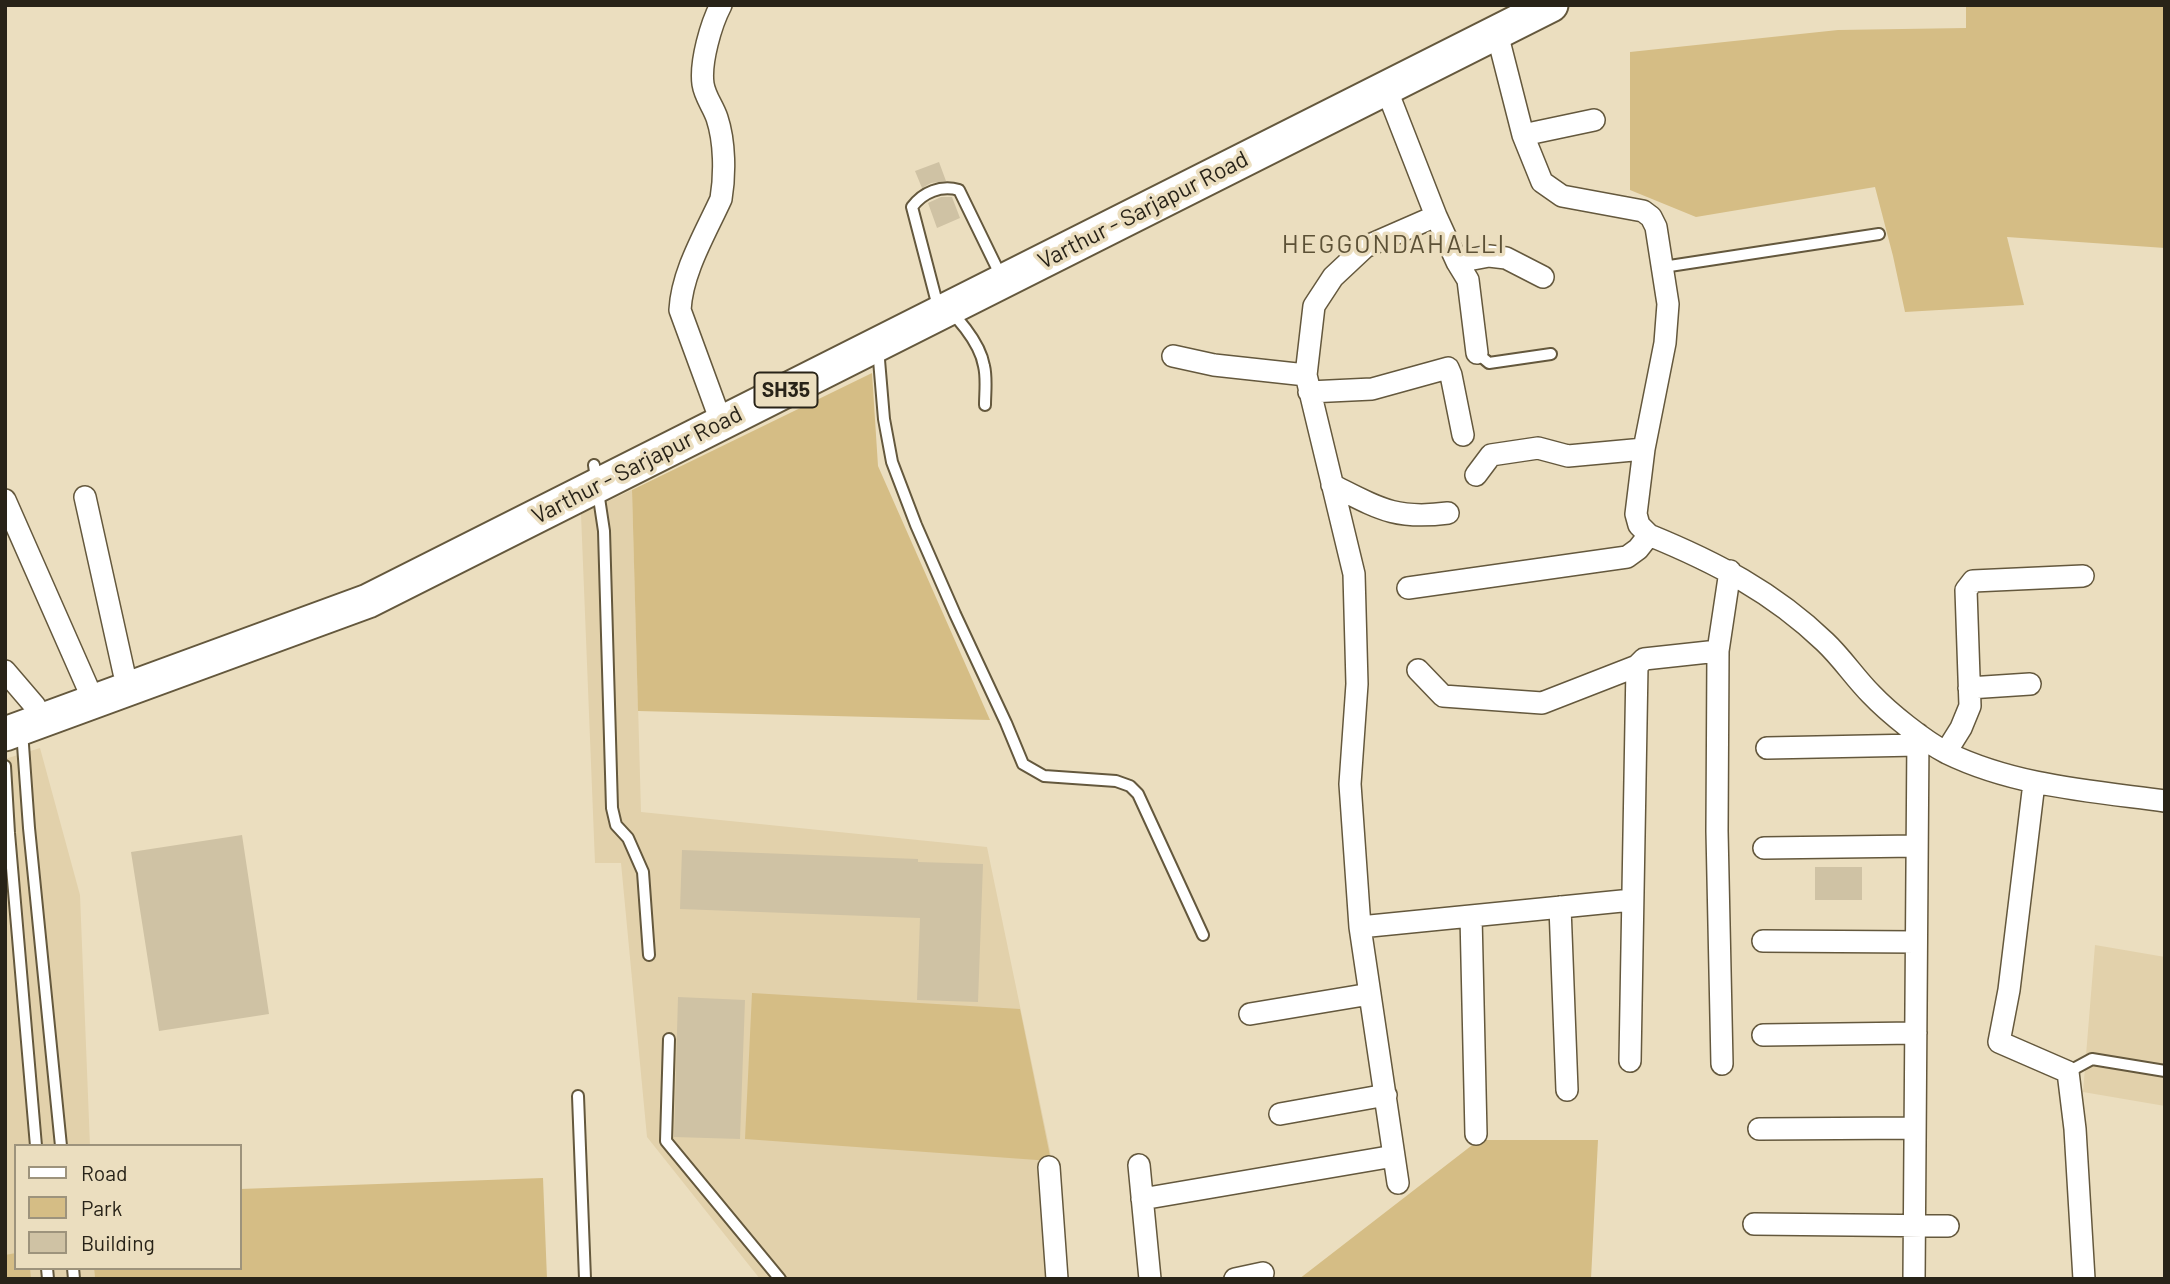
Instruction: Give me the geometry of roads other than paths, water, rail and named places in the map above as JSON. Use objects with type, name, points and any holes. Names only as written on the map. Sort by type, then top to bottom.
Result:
[{"type":"main road","name":"Varthur - Sarjapur Road","points":[[17,721],[87,686],[344,593],[878,339],[997,268],[1374,78],[1503,19],[1551,5]]},
{"type":"main road","name":"Varthur - Sarjapur Road","points":[[17,721],[368,601],[716,408],[942,303],[1386,88],[1503,19]]},
{"type":"street","points":[[716,408],[680,310],[681,293],[721,199],[723,186],[721,139],[717,117],[706,97],[702,69],[715,16],[721,5]]},
{"type":"street","points":[[1503,19],[1523,135],[1542,183],[1562,196],[1643,211],[1651,217],[1656,227],[1668,304],[1665,343],[1644,449],[1636,514],[1639,525],[1649,535],[1730,571],[1784,606],[1826,643],[1873,696],[1918,740],[2002,775],[2034,783],[2165,801]]},
{"type":"street","points":[[1386,88],[1436,216],[1468,280],[1477,353]]},
{"type":"street","points":[[1523,135],[1594,120]]},
{"type":"street","points":[[1398,1182],[1360,927],[1350,784],[1357,684],[1354,574],[1308,384],[1314,306],[1333,277],[1365,247],[1436,216]]},
{"type":"street","points":[[1457,261],[1489,256],[1506,258],[1544,277]]},
{"type":"street","points":[[1173,356],[1308,384],[1372,389],[1448,368],[1464,435]]},
{"type":"street","points":[[1476,475],[1491,455],[1538,448],[1568,456],[1644,449]]},
{"type":"street","points":[[1332,485],[1383,511],[1408,516],[1448,513]]},
{"type":"street","points":[[85,496],[124,673]]},
{"type":"street","points":[[5,500],[87,686]]},
{"type":"street","points":[[1408,588],[1628,557],[1638,550],[1649,535]]},
{"type":"street","points":[[1721,1064],[1717,831],[1718,651],[1730,571]]},
{"type":"street","points":[[1946,752],[1961,728],[1970,706],[1966,590],[1973,581],[2083,576]]},
{"type":"street","points":[[1418,670],[1443,696],[1542,703],[1637,666],[1644,659],[1718,651]]},
{"type":"street","points":[[1630,1061],[1637,666]]},
{"type":"street","points":[[5,671],[17,721]]},
{"type":"street","points":[[1969,688],[2030,684]]},
{"type":"street","points":[[1767,748],[1918,740]]},
{"type":"street","points":[[1914,1279],[1918,740]]},
{"type":"street","points":[[2034,783],[2009,990],[1999,1042],[2068,1072],[2075,1129],[2084,1279]]},
{"type":"street","points":[[1764,848],[1917,846]]},
{"type":"street","points":[[1360,927],[1632,900]]},
{"type":"street","points":[[1560,907],[1567,1090]]},
{"type":"street","points":[[1471,916],[1476,1134]]},
{"type":"street","points":[[1763,941],[1916,942]]},
{"type":"street","points":[[1250,1014],[1370,994]]},
{"type":"street","points":[[1763,1035],[1916,1033]]},
{"type":"street","points":[[1280,1114],[1386,1095]]},
{"type":"street","points":[[1759,1129],[1915,1128]]},
{"type":"street","points":[[1142,1199],[1394,1156]]},
{"type":"street","points":[[1139,1165],[1150,1279]]},
{"type":"street","points":[[1049,1167],[1057,1279]]},
{"type":"street","points":[[1754,1224],[1948,1226]]},
{"type":"street","points":[[1235,1279],[1263,1273]]},
{"type":"lane","points":[[985,405],[985,367],[979,348],[942,303],[912,207],[919,198],[948,187],[959,190],[997,268]]},
{"type":"lane","points":[[1663,267],[1879,234]]},
{"type":"lane","points":[[878,339],[884,419],[892,462],[921,537],[1023,764],[1044,776],[1116,781],[1130,786],[1138,794],[1203,935]]},
{"type":"lane","points":[[1477,353],[1489,363],[1551,354]]},
{"type":"lane","points":[[595,475],[604,531],[612,808],[616,825],[628,838],[643,872],[649,955]]},
{"type":"lane","points":[[17,721],[61,1144]]},
{"type":"lane","points":[[5,766],[7,834],[36,1144]]},
{"type":"lane","points":[[669,1039],[666,1141],[780,1279]]},
{"type":"lane","points":[[2068,1072],[2092,1059],[2165,1071]]},
{"type":"lane","points":[[578,1096],[585,1279]]},
{"type":"district","name":"HEGGONDAHALLI","points":[[1394,244]]}]
